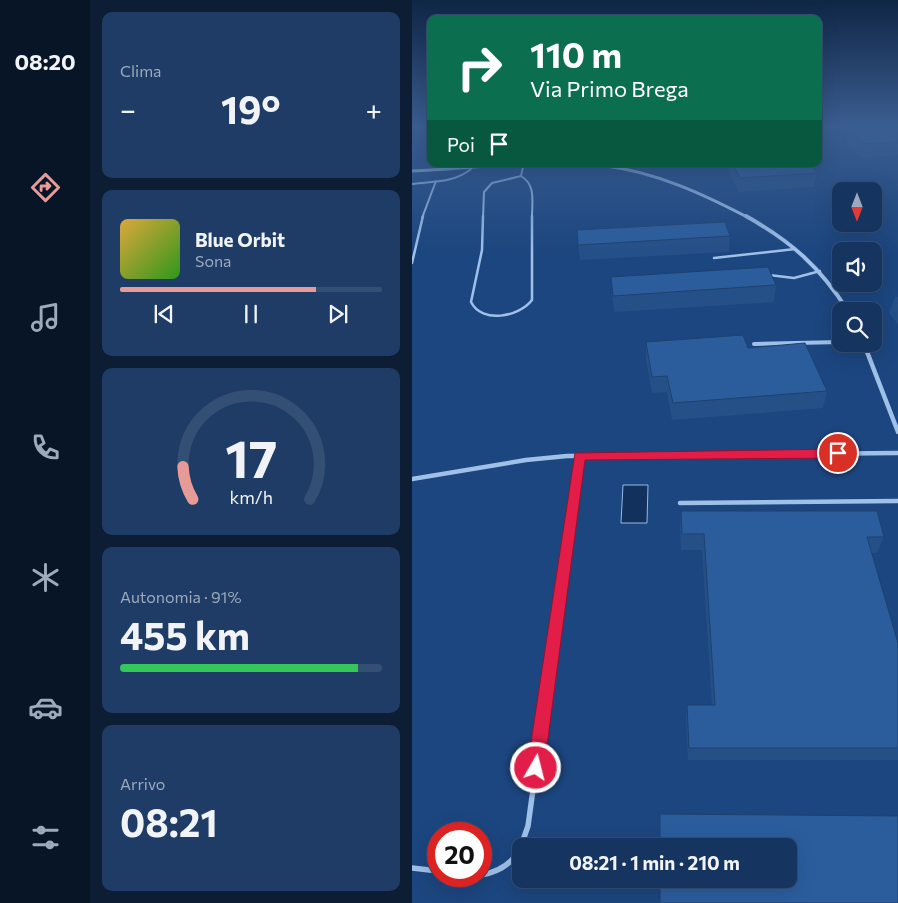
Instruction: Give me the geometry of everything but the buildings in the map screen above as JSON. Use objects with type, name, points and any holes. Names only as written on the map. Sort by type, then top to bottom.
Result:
[{"type":"street","points":[[412,171],[494,168]]},
{"type":"street","points":[[611,168],[639,173],[700,193],[754,220],[795,249],[820,271],[842,302]]},
{"type":"street","points":[[867,352],[898,432]]},
{"type":"street","points":[[412,479],[526,460],[579,456],[898,453]]},
{"type":"lane","points":[[521,176],[524,168]]},
{"type":"lane","points":[[412,184],[460,178],[471,169]]},
{"type":"lane","points":[[521,176],[529,181],[532,187],[532,300],[527,308],[517,312],[503,315],[481,313],[473,307],[472,302],[482,250],[484,192],[492,183],[521,176]]},
{"type":"lane","points":[[412,263],[418,227],[436,181]]},
{"type":"lane","points":[[714,258],[795,249]]},
{"type":"lane","points":[[764,274],[789,278],[820,271]]},
{"type":"lane","points":[[754,344],[832,342]]},
{"type":"lane","points":[[524,838],[528,826],[579,456]]},
{"type":"lane","points":[[680,503],[898,501]]},
{"type":"lane","points":[[492,872],[504,868],[512,862]]},
{"type":"lane","points":[[412,868],[427,870]]},
{"type":"water","points":[[623,485],[648,485],[647,523],[621,523]]},
{"type":"route","points":[[536,768],[579,456],[838,453]]}]
